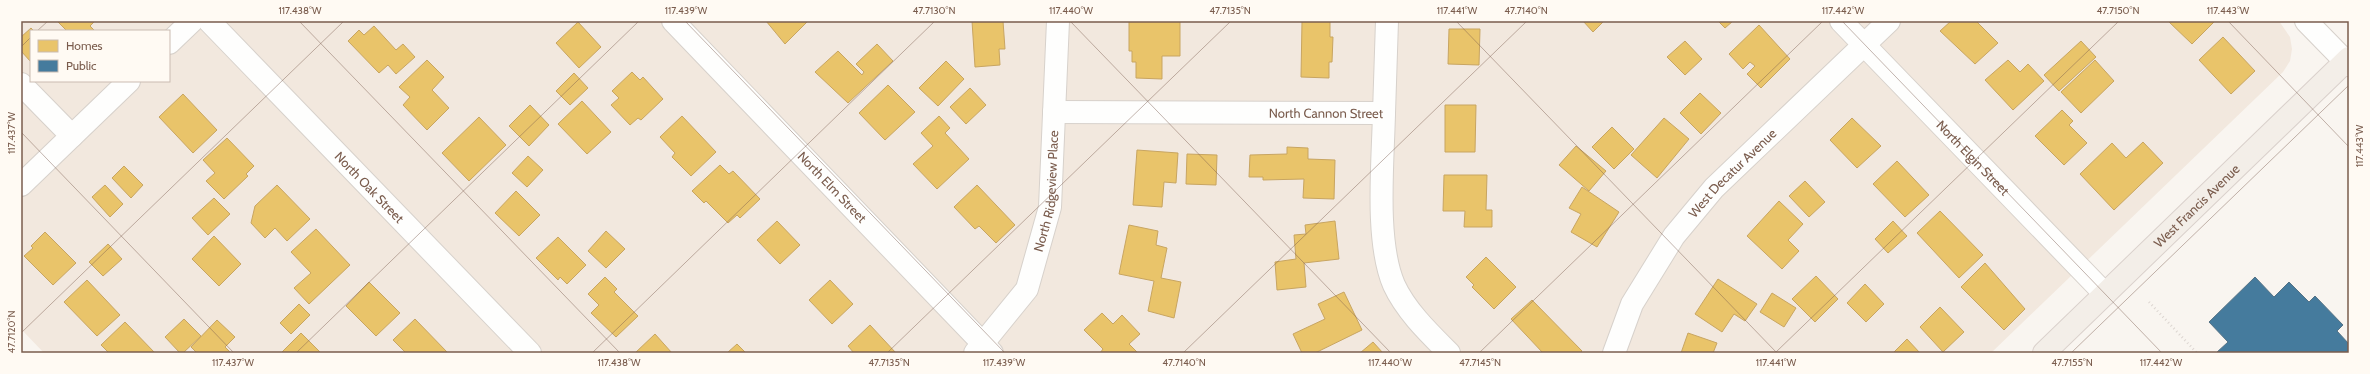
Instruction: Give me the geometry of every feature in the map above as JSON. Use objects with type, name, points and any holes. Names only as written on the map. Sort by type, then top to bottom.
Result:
[{"type":"main road","name":"West Francis Avenue","points":[[2044,353],[2348,62]]},
{"type":"street","points":[[170,42],[192,21]]},
{"type":"street","name":"North Oak Street","points":[[209,21],[530,353]]},
{"type":"street","name":"North Elm Street","points":[[673,21],[984,350]]},
{"type":"street","name":"North Ridgeview Place","points":[[984,350],[1027,289],[1050,207],[1058,21]]},
{"type":"street","points":[[1384,113],[1387,21]]},
{"type":"street","name":"North Elgin Street","points":[[1841,21],[2105,294]]},
{"type":"street","name":"West Decatur Avenue","points":[[1614,353],[1632,304],[1674,236],[1714,188],[1889,21]]},
{"type":"street","points":[[2306,21],[2348,62]]},
{"type":"street","points":[[21,185],[128,82]]},
{"type":"street","points":[[21,84],[72,136]]},
{"type":"street","name":"North Cannon Street","points":[[1054,112],[1384,113],[1382,246],[1394,285],[1418,321],[1449,353]]},
{"type":"path","points":[[2150,302],[2197,353]]},
{"type":"shaded area","points":[[21,21],[2279,21],[2290,37],[2292,49],[2290,61],[2283,72],[1991,353],[44,353],[21,329]]},
{"type":"building: Homes","points":[[57,21],[95,21],[90,26],[94,30],[66,30]]},
{"type":"building: Homes","points":[[766,21],[806,21],[807,22],[785,44]]},
{"type":"building: Homes","points":[[972,21],[1003,21],[1005,49],[999,49],[1000,65],[975,67]]},
{"type":"building: Homes","points":[[1129,21],[1180,21],[1180,56],[1162,56],[1162,79],[1136,78],[1136,62],[1132,62],[1132,51],[1129,51]]},
{"type":"building: Homes","points":[[1302,21],[1330,21],[1330,37],[1333,37],[1332,62],[1329,62],[1329,78],[1301,77]]},
{"type":"building: Homes","points":[[1583,21],[1604,21],[1593,32]]},
{"type":"building: Homes","points":[[1718,21],[1733,21],[1725,28]]},
{"type":"building: Homes","points":[[1951,21],[1976,21],[1998,43],[1975,64],[1940,31]]},
{"type":"building: Homes","points":[[2168,21],[2215,21],[2192,44]]},
{"type":"building: Homes","points":[[578,22],[601,47],[579,68],[556,43]]},
{"type":"building: Homes","points":[[1759,25],[1790,59],[1761,88],[1747,74],[1755,66],[1750,62],[1743,69],[1729,54]]},
{"type":"building: Homes","points":[[374,26],[396,50],[403,44],[415,57],[396,74],[388,65],[379,73],[348,41],[359,30],[364,35]]},
{"type":"building: Homes","points":[[31,28],[33,30],[30,30],[30,61],[21,51],[21,37]]},
{"type":"building: Homes","points":[[1449,29],[1480,29],[1479,65],[1448,64]]},
{"type":"building: Homes","points":[[2223,37],[2255,71],[2231,94],[2199,60]]},
{"type":"building: Homes","points":[[1685,41],[1702,59],[1685,75],[1667,57]]},
{"type":"building: Homes","points":[[2081,41],[2096,57],[2059,91],[2044,75]]},
{"type":"building: Homes","points":[[877,44],[893,61],[848,103],[815,72],[838,51],[862,75],[864,72],[856,64]]},
{"type":"building: Homes","points":[[427,60],[444,77],[432,90],[449,108],[427,130],[403,105],[410,97],[399,87]]},
{"type":"building: Homes","points":[[2008,60],[2020,72],[2028,64],[2044,81],[2013,110],[1985,80]]},
{"type":"building: Homes","points":[[2095,60],[2114,81],[2081,113],[2061,92]]},
{"type":"building: Homes","points":[[946,61],[964,79],[938,106],[919,88]]},
{"type":"building: Homes","points":[[632,72],[640,80],[643,77],[663,99],[641,120],[638,118],[630,125],[611,105],[619,98],[612,91]]},
{"type":"building: Homes","points":[[574,73],[588,88],[570,105],[556,91]]},
{"type":"building: Homes","points":[[888,85],[915,112],[885,140],[859,113]]},
{"type":"building: Homes","points":[[970,88],[986,105],[966,124],[950,107]]},
{"type":"building: Homes","points":[[1700,93],[1721,113],[1701,134],[1680,113]]},
{"type":"building: Homes","points":[[183,94],[217,130],[193,153],[159,117]]},
{"type":"building: Homes","points":[[582,101],[611,132],[587,154],[558,124]]},
{"type":"building: Homes","points":[[530,105],[549,125],[529,146],[509,126]]},
{"type":"building: Homes","points":[[1445,105],[1476,105],[1475,152],[1445,152]]},
{"type":"building: Homes","points":[[2062,110],[2073,121],[2069,125],[2087,143],[2064,165],[2035,136]]},
{"type":"building: Homes","points":[[682,116],[716,152],[691,176],[672,157],[675,153],[660,137]]},
{"type":"building: Homes","points":[[939,116],[950,128],[945,133],[969,159],[937,189],[913,164],[933,146],[921,133]]},
{"type":"building: Homes","points":[[479,117],[506,145],[469,181],[442,153]]},
{"type":"building: Homes","points":[[1664,118],[1689,139],[1657,178],[1631,155]]},
{"type":"building: Homes","points":[[1852,118],[1881,146],[1857,168],[1830,140]]},
{"type":"building: Homes","points":[[1612,127],[1634,149],[1614,169],[1592,147]]},
{"type":"building: Homes","points":[[227,138],[254,166],[246,174],[248,176],[224,199],[206,181],[215,173],[203,160]]},
{"type":"building: Homes","points":[[2143,142],[2163,163],[2114,210],[2080,174],[2112,143],[2126,158]]},
{"type":"building: Homes","points":[[1576,146],[1606,171],[1589,191],[1559,165]]},
{"type":"building: Homes","points":[[1287,147],[1308,148],[1308,159],[1335,160],[1334,199],[1303,198],[1304,179],[1263,180],[1263,177],[1249,177],[1250,155],[1287,154]]},
{"type":"building: Homes","points":[[1137,150],[1178,153],[1176,183],[1164,182],[1162,207],[1133,205]]},
{"type":"building: Homes","points":[[1187,154],[1217,155],[1216,185],[1186,184]]},
{"type":"building: Homes","points":[[528,156],[543,170],[527,187],[512,173]]},
{"type":"building: Homes","points":[[1897,161],[1929,195],[1905,217],[1873,184]]},
{"type":"building: Homes","points":[[720,165],[729,174],[733,171],[760,199],[740,218],[737,215],[728,223],[706,201],[704,203],[692,191]]},
{"type":"building: Homes","points":[[124,166],[143,185],[131,198],[112,178]]},
{"type":"building: Homes","points":[[1444,175],[1487,175],[1486,210],[1492,210],[1492,227],[1464,227],[1465,211],[1443,211]]},
{"type":"building: Homes","points":[[1805,181],[1825,202],[1809,217],[1789,196]]},
{"type":"building: Homes","points":[[105,185],[123,204],[110,217],[92,197]]},
{"type":"building: Homes","points":[[277,185],[310,219],[287,241],[275,228],[265,238],[251,223],[255,206]]},
{"type":"building: Homes","points":[[977,185],[1015,225],[996,243],[979,226],[975,229],[954,207]]},
{"type":"building: Homes","points":[[1582,187],[1619,212],[1597,247],[1571,232],[1581,214],[1569,208]]},
{"type":"building: Homes","points":[[516,191],[540,215],[519,236],[495,213]]},
{"type":"building: Homes","points":[[214,198],[230,214],[208,235],[192,218]]},
{"type":"building: Homes","points":[[1779,201],[1803,224],[1788,240],[1799,251],[1782,269],[1747,236]]},
{"type":"building: Homes","points":[[1940,211],[1983,255],[1959,278],[1917,233]]},
{"type":"building: Homes","points":[[777,221],[800,245],[780,264],[757,240]]},
{"type":"building: Homes","points":[[1335,221],[1339,259],[1304,263],[1306,287],[1277,290],[1275,262],[1296,259],[1294,235],[1306,234],[1305,225]]},
{"type":"building: Homes","points":[[1893,221],[1907,236],[1888,253],[1875,239]]},
{"type":"building: Homes","points":[[1129,225],[1158,231],[1156,245],[1167,248],[1161,278],[1181,282],[1174,318],[1148,311],[1154,281],[1119,274]]},
{"type":"building: Homes","points":[[316,229],[350,265],[309,304],[294,288],[311,273],[291,252]]},
{"type":"building: Homes","points":[[606,231],[625,249],[606,268],[588,251]]},
{"type":"building: Homes","points":[[45,232],[76,263],[53,285],[24,256],[33,248],[31,246]]},
{"type":"building: Homes","points":[[214,236],[241,264],[219,286],[192,259]]},
{"type":"building: Homes","points":[[558,237],[586,265],[567,284],[560,277],[558,280],[536,258]]},
{"type":"building: Homes","points":[[108,244],[122,259],[103,276],[89,262]]},
{"type":"building: Homes","points":[[1486,257],[1516,287],[1494,309],[1472,287],[1474,285],[1466,277]]},
{"type":"building: Homes","points":[[1985,263],[2025,309],[2004,330],[1961,287]]},
{"type":"building: Homes","points":[[1816,276],[1838,299],[1815,322],[1792,299]]},
{"type":"building: Homes","points":[[605,277],[617,289],[614,292],[638,316],[616,337],[591,313],[599,305],[588,294]]},
{"type":"building: Homes","points":[[1718,279],[1757,304],[1745,321],[1734,314],[1722,332],[1695,314]]},
{"type":"building: Homes","points":[[87,280],[120,315],[97,336],[64,302]]},
{"type":"building: Homes","points":[[830,280],[853,304],[832,324],[809,300]]},
{"type":"building: Homes","points":[[369,282],[400,313],[376,336],[346,306]]},
{"type":"building: Homes","points":[[1865,284],[1884,304],[1866,322],[1847,303]]},
{"type":"building: Homes","points":[[1344,292],[1362,330],[1315,353],[1302,353],[1293,334],[1325,319],[1318,304]]},
{"type":"building: Homes","points":[[1772,293],[1796,308],[1784,327],[1760,312]]},
{"type":"building: Homes","points":[[1532,300],[1582,351],[1580,353],[1543,353],[1511,319]]},
{"type":"building: Homes","points":[[299,304],[310,315],[291,334],[280,323]]},
{"type":"building: Homes","points":[[1940,307],[1964,332],[1943,352],[1920,327]]},
{"type":"building: Homes","points":[[1102,313],[1113,324],[1122,315],[1140,334],[1129,344],[1138,353],[1100,353],[1103,349],[1084,330]]},
{"type":"building: Homes","points":[[184,319],[201,336],[183,353],[180,353],[165,337]]},
{"type":"building: Homes","points":[[415,319],[447,352],[406,353],[393,340]]},
{"type":"building: Homes","points":[[217,320],[235,337],[225,347],[231,353],[197,353],[191,347]]},
{"type":"building: Homes","points":[[125,322],[155,353],[109,353],[101,345]]},
{"type":"building: Homes","points":[[870,325],[896,353],[854,353],[848,346]]},
{"type":"building: Homes","points":[[301,333],[321,353],[281,353]]},
{"type":"building: Homes","points":[[1688,333],[1717,343],[1713,353],[1681,353]]},
{"type":"building: Homes","points":[[655,334],[672,353],[635,353]]},
{"type":"building: Homes","points":[[1907,339],[1920,353],[1893,353]]},
{"type":"building: Homes","points":[[1373,342],[1383,353],[1360,353]]},
{"type":"building: Homes","points":[[737,344],[746,353],[727,353]]},
{"type":"building: Public","points":[[2255,277],[2274,297],[2289,282],[2309,302],[2315,296],[2343,325],[2337,331],[2349,344],[2349,353],[2216,353],[2228,342],[2209,322]]}]
